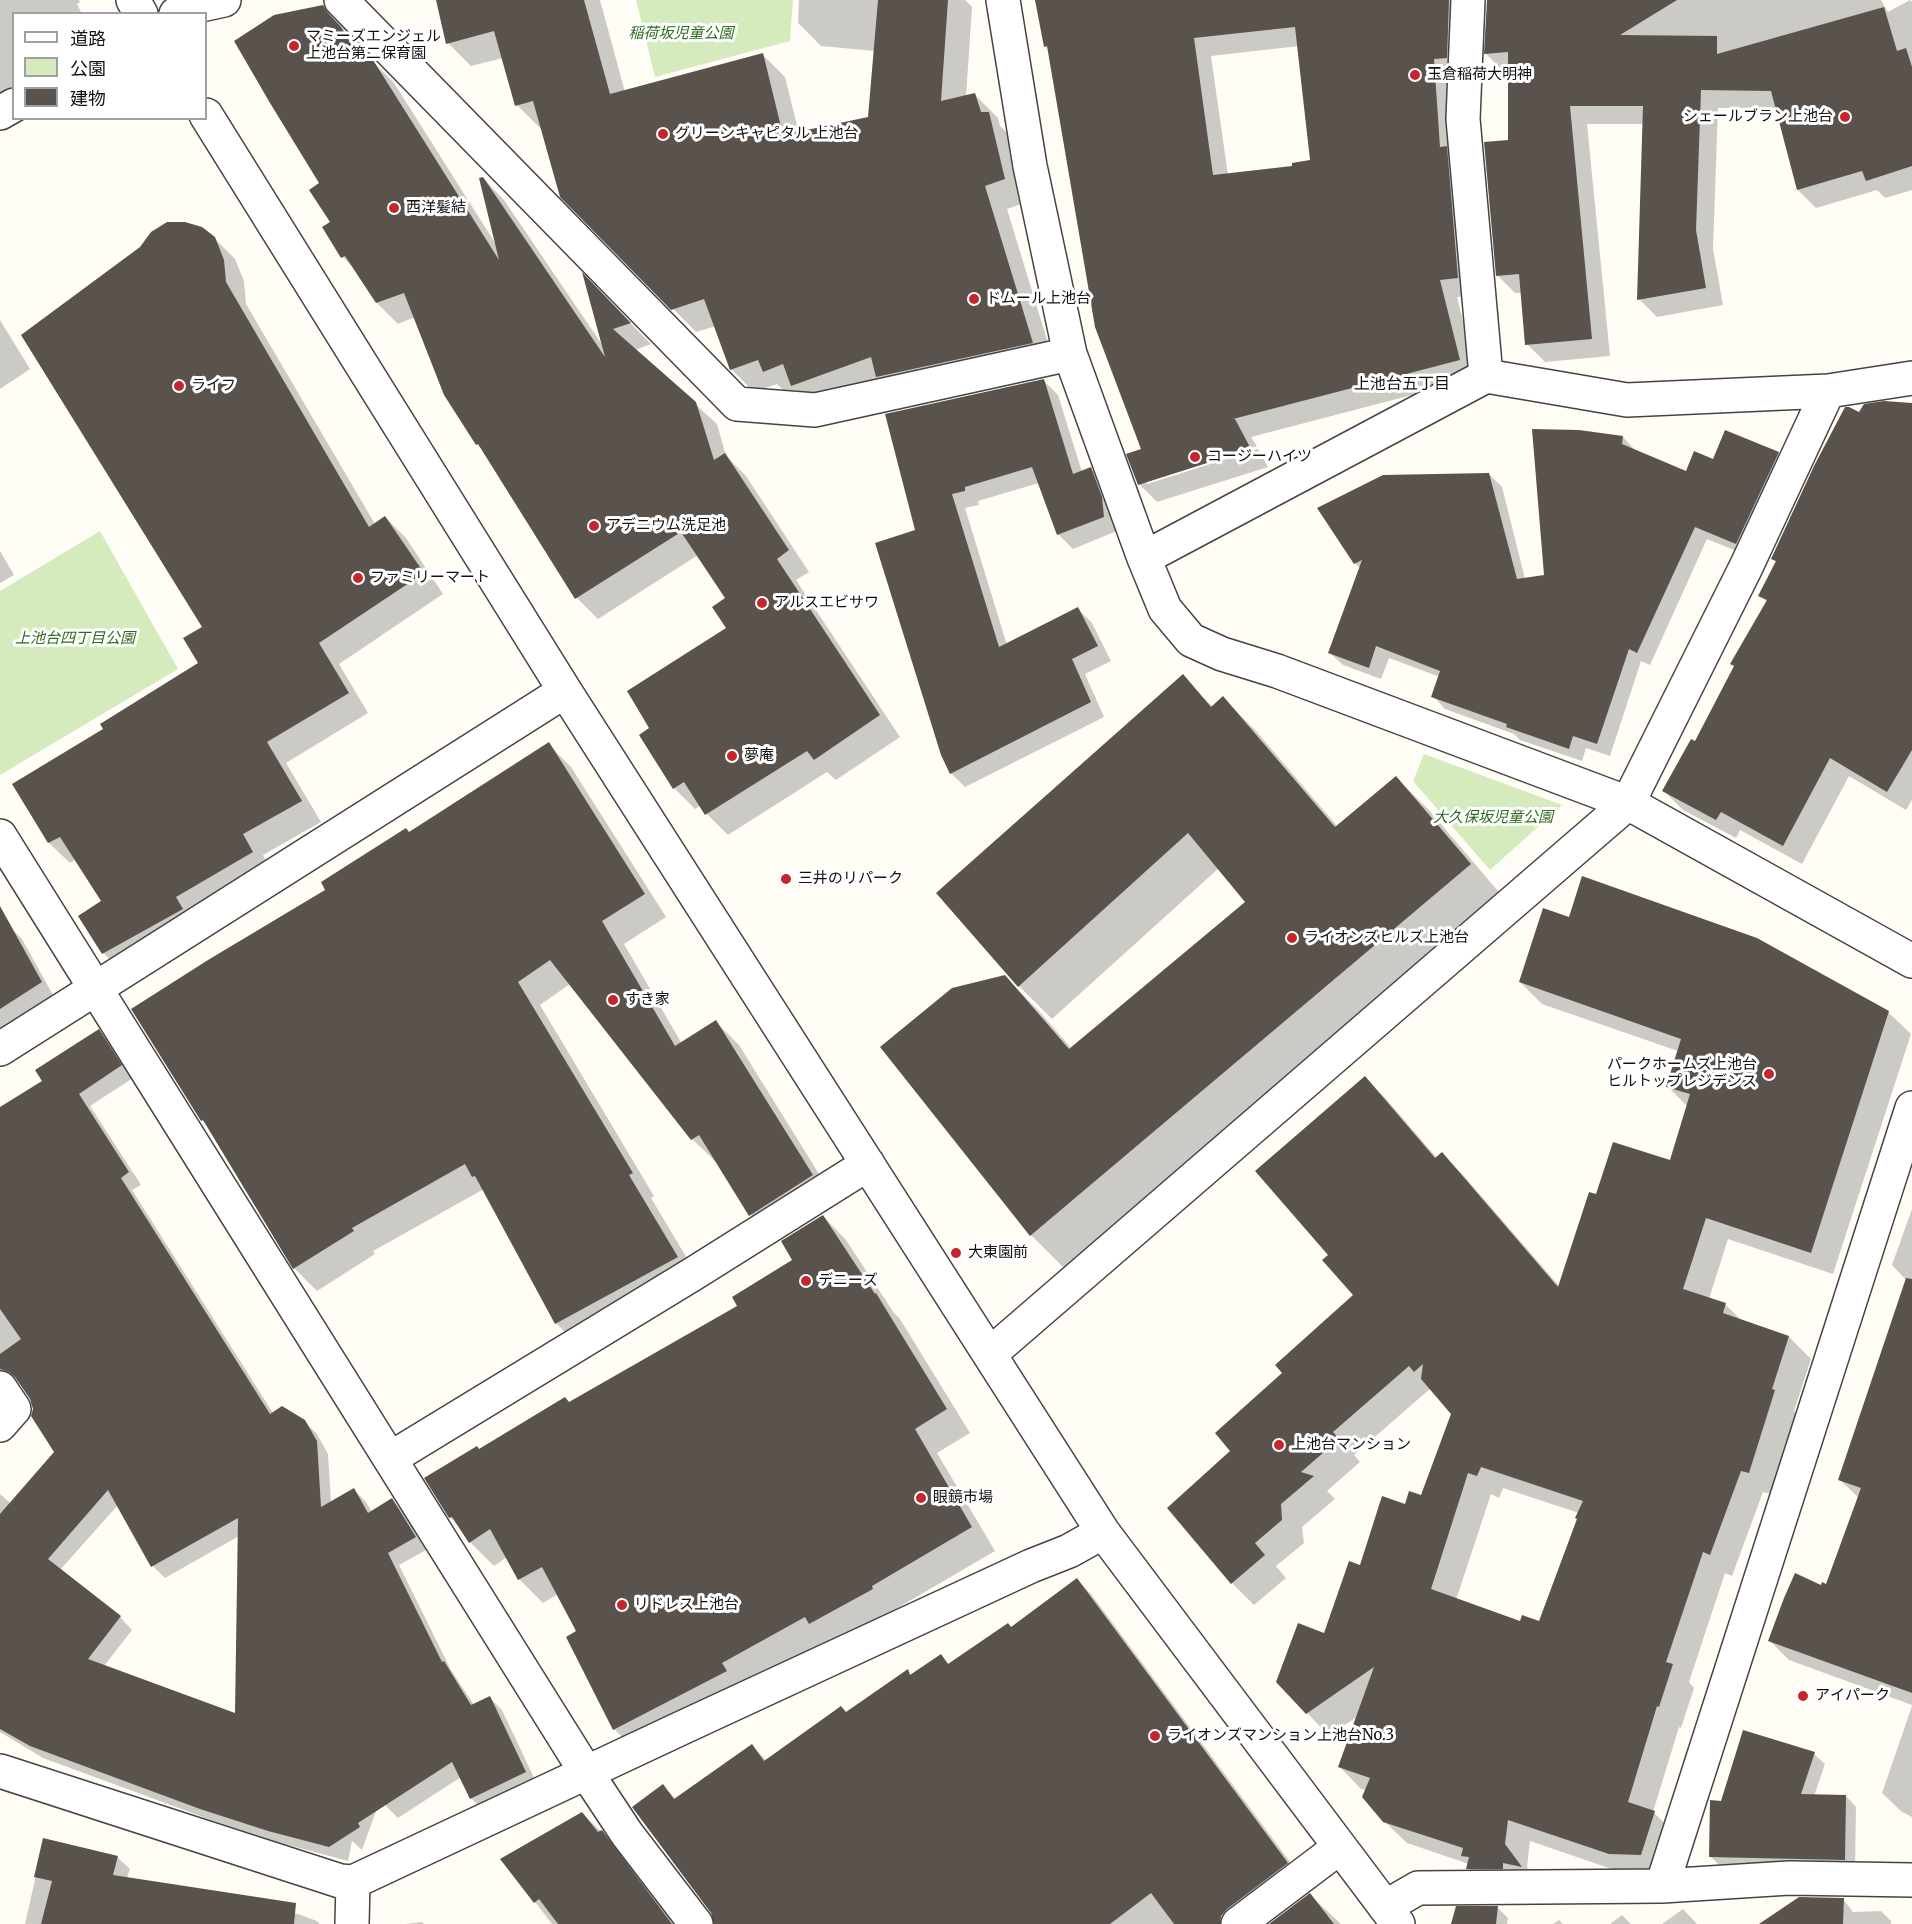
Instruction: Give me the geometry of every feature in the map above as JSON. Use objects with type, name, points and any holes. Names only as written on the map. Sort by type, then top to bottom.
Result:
[{"type":"street","points":[[180,12],[187,8],[224,0]]},
{"type":"street","points":[[341,0],[737,404],[815,410],[1070,354]]},
{"type":"street","points":[[1003,0],[1030,166],[1070,354],[1144,558],[1165,609],[1191,640],[1222,654],[1277,671],[1628,803],[1912,961]]},
{"type":"street","points":[[1468,0],[1462,119],[1486,376]]},
{"type":"street","points":[[207,117],[565,691],[1103,1532],[1391,1915],[1418,1888],[1662,1886],[1789,1878],[1912,1880]]},
{"type":"street","points":[[1144,558],[1486,376],[1628,400],[1827,392],[1912,378]]},
{"type":"street","points":[[990,1354],[1628,803],[1746,567],[1827,392]]},
{"type":"street","points":[[0,1049],[565,691]]},
{"type":"street","points":[[0,836],[586,1772],[627,1834],[696,1924]]},
{"type":"street","points":[[1662,1886],[1912,1108]]},
{"type":"street","points":[[391,1458],[693,1274],[868,1164]]},
{"type":"street","points":[[0,1389],[14,1409],[0,1425]]},
{"type":"street","points":[[0,1772],[340,1881],[353,1882],[792,1675],[1030,1566],[1069,1551],[1103,1532]]},
{"type":"street","points":[[1238,1924],[1340,1847]]},
{"type":"street","points":[[352,1924],[353,1882]]},
{"type":"green space","name":"稲荷坂児童公園","points":[[636,0],[793,0],[790,41],[655,77]]},
{"type":"green space","name":"上池台四丁目公園","points":[[100,531],[178,669],[0,775],[0,591]]},
{"type":"green space","name":"大久保坂児童公園","points":[[1424,754],[1562,805],[1490,870],[1413,781]]},
{"type":"building","points":[[436,0],[584,0],[610,94],[763,53],[783,135],[868,117],[878,0],[948,0],[941,101],[975,93],[981,112],[989,112],[1005,179],[985,186],[1033,343],[876,377],[871,357],[791,386],[783,364],[763,372],[758,360],[730,370],[704,299],[671,310],[560,197],[533,101],[515,106],[494,31],[446,44]]},
{"type":"building","points":[[1035,0],[1449,0],[1447,58],[1434,59],[1440,147],[1447,146],[1458,278],[1440,280],[1460,360],[1233,419],[1251,449],[1138,485],[1126,454],[1141,449],[1095,327],[1047,46],[1044,47]],"holes":[[[1295,27],[1310,160],[1292,163],[1292,166],[1213,175],[1194,38]]]},
{"type":"building","points":[[1487,0],[1677,0],[1620,35],[1717,36],[1717,54],[1884,7],[1897,51],[1906,48],[1912,67],[1912,166],[1866,181],[1862,171],[1797,190],[1771,91],[1701,90],[1696,230],[1706,288],[1637,300],[1643,106],[1570,106],[1592,339],[1525,345],[1519,274],[1496,276],[1484,142],[1508,140],[1508,52],[1484,54]]},
{"type":"building","points":[[323,5],[341,27],[357,54],[364,50],[373,60],[499,260],[479,178],[483,177],[605,357],[582,272],[631,323],[613,329],[696,402],[714,460],[725,453],[789,550],[777,559],[880,715],[814,760],[807,751],[705,815],[684,782],[673,789],[639,735],[649,728],[627,691],[726,628],[712,607],[725,598],[681,532],[575,599],[478,444],[476,445],[444,395],[404,293],[376,303],[345,256],[341,258],[322,227],[330,222],[309,190],[319,183],[234,41],[274,15]]},
{"type":"building","points":[[167,222],[185,222],[202,227],[215,237],[224,260],[226,282],[369,527],[385,516],[424,573],[319,643],[349,693],[267,742],[302,801],[243,834],[253,852],[176,897],[183,909],[102,954],[78,916],[101,901],[60,837],[48,843],[12,784],[103,729],[100,724],[198,663],[183,638],[202,627],[21,335],[140,247],[151,232]]},
{"type":"building","points":[[1044,379],[1073,474],[1091,467],[1102,497],[1104,517],[1057,535],[1032,467],[965,487],[965,491],[952,494],[999,647],[1078,607],[1098,646],[1072,659],[1091,702],[950,774],[941,755],[875,543],[915,530],[885,414]]},
{"type":"building","points":[[1884,401],[1912,403],[1912,750],[1887,792],[1830,758],[1783,846],[1721,812],[1716,820],[1662,791],[1691,739],[1695,741],[1734,666],[1730,664],[1767,600],[1758,596],[1776,561],[1771,559],[1814,466],[1845,407],[1859,412],[1864,404]]},
{"type":"building","points":[[1532,429],[1579,430],[1623,436],[1622,444],[1686,471],[1694,451],[1713,459],[1725,430],[1779,452],[1736,544],[1695,527],[1637,653],[1629,649],[1597,744],[1573,736],[1569,749],[1431,697],[1440,671],[1376,646],[1369,668],[1328,653],[1362,560],[1354,564],[1317,508],[1383,475],[1489,473],[1517,579],[1544,575]]},
{"type":"building","name":"ライオンズヒルズ上池台","points":[[1183,674],[1211,707],[1223,696],[1335,827],[1396,776],[1471,864],[1030,1236],[880,1047],[952,988],[1005,975],[1069,1049],[1245,902],[1188,833],[1018,987],[936,893]]},
{"type":"building","points":[[549,742],[645,894],[602,921],[675,1046],[716,1020],[813,1175],[749,1216],[699,1135],[691,1140],[550,960],[518,982],[633,1173],[629,1175],[678,1257],[555,1324],[475,1176],[472,1177],[465,1164],[352,1228],[354,1231],[293,1269],[203,1120],[201,1121],[131,1009],[325,890],[321,882],[406,828],[409,832]]},
{"type":"building","points":[[1582,876],[1757,938],[1889,1011],[1811,1253],[1706,1218],[1683,1289],[1726,1303],[1723,1313],[1789,1336],[1749,1473],[1741,1471],[1710,1555],[1703,1552],[1666,1662],[1673,1664],[1659,1707],[1657,1706],[1628,1802],[1655,1811],[1641,1855],[1609,1854],[1508,1820],[1505,1844],[1522,1867],[1503,1863],[1503,1869],[1466,1869],[1469,1857],[1461,1856],[1463,1848],[1383,1822],[1362,1797],[1370,1778],[1338,1767],[1374,1667],[1306,1714],[1276,1682],[1298,1623],[1324,1633],[1349,1561],[1360,1565],[1382,1496],[1405,1504],[1409,1491],[1421,1495],[1451,1414],[1421,1379],[1423,1364],[1414,1372],[1409,1366],[1333,1432],[1339,1439],[1301,1472],[1314,1476],[1281,1504],[1282,1520],[1255,1543],[1265,1555],[1231,1584],[1167,1508],[1230,1451],[1215,1433],[1282,1373],[1275,1365],[1353,1295],[1322,1260],[1328,1255],[1255,1171],[1365,1076],[1435,1158],[1442,1152],[1558,1287],[1589,1192],[1596,1194],[1613,1142],[1670,1160],[1690,1094],[1666,1087],[1681,1039],[1519,982],[1543,908],[1569,917]],"holes":[[[1481,1467],[1583,1501],[1539,1621],[1522,1615],[1520,1621],[1431,1589],[1468,1473],[1477,1476]]]},
{"type":"building","points":[[0,906],[42,982],[0,1009]]},
{"type":"building","points":[[99,1029],[122,1065],[79,1094],[129,1172],[121,1178],[270,1414],[282,1406],[305,1420],[317,1441],[321,1507],[354,1488],[368,1513],[392,1498],[416,1537],[388,1553],[442,1662],[444,1661],[471,1705],[490,1696],[526,1772],[470,1799],[452,1762],[358,1823],[360,1827],[329,1847],[268,1831],[200,1809],[30,1746],[0,1729],[0,1514],[54,1452],[31,1416],[33,1409],[30,1399],[15,1377],[0,1369],[0,1354],[21,1339],[0,1309],[0,1107],[42,1081],[35,1070]],"holes":[[[108,1490],[151,1567],[238,1518],[235,1713],[88,1659],[121,1616],[48,1559]]]},
{"type":"building","points":[[823,1215],[876,1293],[947,1409],[915,1429],[972,1527],[872,1586],[873,1589],[809,1624],[805,1617],[722,1663],[727,1671],[613,1730],[566,1637],[576,1631],[542,1567],[518,1580],[490,1529],[469,1543],[452,1517],[449,1518],[424,1478],[477,1446],[479,1449],[565,1397],[569,1402],[737,1306],[732,1297],[792,1260],[781,1241]]},
{"type":"building","points":[[1906,1278],[1912,1279],[1912,1693],[1768,1641],[1795,1573],[1821,1585],[1822,1582],[1826,1584],[1861,1488],[1838,1480]]},
{"type":"building","points":[[1077,1578],[1288,1863],[1227,1909],[1221,1916],[1220,1924],[1174,1924],[1151,1893],[1110,1924],[714,1924],[711,1913],[632,1807],[663,1784],[674,1799],[752,1744],[764,1761],[841,1706],[846,1712],[908,1669],[910,1675],[941,1654],[948,1664],[1008,1623],[1011,1627]]},
{"type":"building","points":[[1743,1730],[1815,1752],[1801,1794],[1846,1795],[1845,1860],[1709,1857],[1710,1800],[1721,1801]]},
{"type":"building","points":[[582,1812],[598,1832],[602,1830],[672,1924],[558,1924],[539,1899],[534,1903],[500,1859]]},
{"type":"building","points":[[43,1838],[118,1856],[113,1875],[296,1903],[294,1924],[41,1924],[52,1881],[34,1877]]},
{"type":"building","points":[[1310,1893],[1334,1924],[1269,1924]]},
{"type":"building","points":[[1799,1897],[1844,1898],[1843,1924],[1759,1924]]},
{"type":"building","points":[[1456,1906],[1498,1906],[1496,1924],[1451,1924]]},
{"type":"place","name":"マミーズエンジェル 上池台第二保育園","points":[[294,46]]},
{"type":"place","name":"玉倉稲荷大明神","points":[[1415,75]]},
{"type":"place","name":"シェールブラン上池台","points":[[1845,117]]},
{"type":"place","name":"グリーンキャピタル 上池台","points":[[663,134]]},
{"type":"place","name":"西洋髪結","points":[[394,208]]},
{"type":"place","name":"ドムール上池台","points":[[974,299]]},
{"type":"place","name":"ライフ","points":[[179,386]]},
{"type":"place","name":"コージーハイツ","points":[[1195,457]]},
{"type":"place","name":"アデニウム洗足池","points":[[594,526]]},
{"type":"place","name":"ファミリーマート","points":[[358,578]]},
{"type":"place","name":"アルスエビサワ","points":[[762,603]]},
{"type":"place","name":"夢庵","points":[[732,756]]},
{"type":"place","name":"三井のリパーク","points":[[786,879]]},
{"type":"place","name":"ライオンズヒルズ上池台","points":[[1292,938]]},
{"type":"place","name":"すき家","points":[[613,1000]]},
{"type":"place","name":"パークホームズ上池台 ヒルトップレジデンス","points":[[1769,1074]]},
{"type":"place","name":"大東園前","points":[[956,1253]]},
{"type":"place","name":"デニーズ","points":[[806,1281]]},
{"type":"place","name":"上池台マンション","points":[[1279,1445]]},
{"type":"place","name":"眼鏡市場","points":[[921,1498]]},
{"type":"place","name":"リドレス上池台","points":[[622,1605]]},
{"type":"place","name":"アイパーク","points":[[1803,1696]]},
{"type":"place","name":"ライオンズマンション上池台No.3","points":[[1155,1736]]},
{"type":"district","name":"上池台五丁目","points":[[1402,384]]}]
